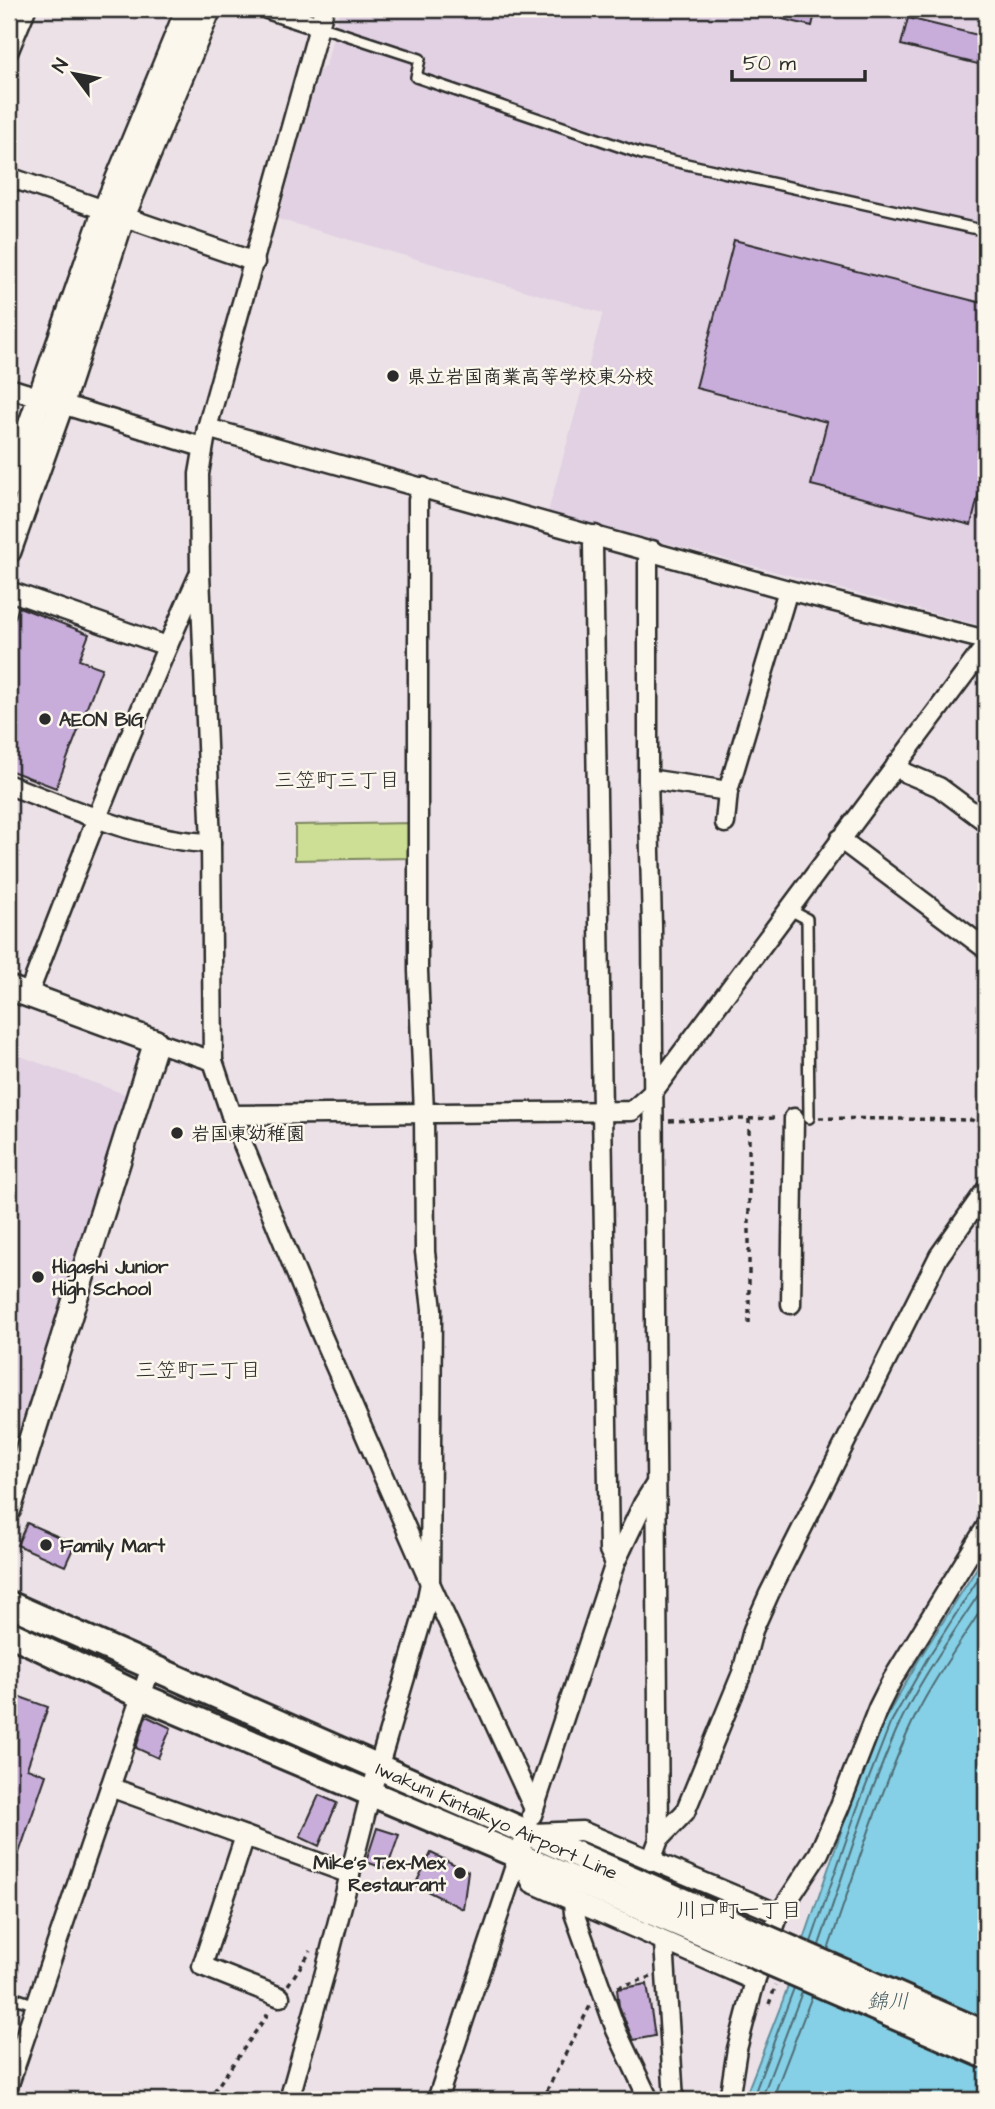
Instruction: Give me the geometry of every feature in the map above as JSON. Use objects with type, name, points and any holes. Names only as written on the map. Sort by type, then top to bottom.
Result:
[{"type":"main road","name":"Iwakuni Kintaikyo Airport Line","points":[[9,1604],[526,1834],[986,2056]]},
{"type":"main road","name":"Iwakuni Kintaikyo Airport Line","points":[[9,1633],[141,1696],[519,1857],[986,2034]]},
{"type":"street","points":[[9,50],[26,9]]},
{"type":"street","points":[[9,551],[50,402],[114,213],[188,9]]},
{"type":"street","points":[[114,213],[209,9]]},
{"type":"street","points":[[267,9],[321,17],[207,428],[199,474],[200,574],[211,843],[213,1061],[231,1115],[322,1336],[429,1583],[534,1809]]},
{"type":"street","points":[[9,177],[255,262]]},
{"type":"street","points":[[9,388],[202,447]]},
{"type":"street","points":[[9,486],[50,402]]},
{"type":"street","points":[[207,428],[788,590],[986,640],[984,648],[652,1093],[632,1111],[231,1115]]},
{"type":"street","points":[[289,2100],[371,1792],[424,1613],[429,1583],[432,1309],[425,1252],[424,1113],[418,971],[418,500],[422,487]]},
{"type":"street","points":[[595,535],[593,545],[609,1550],[615,1563]]},
{"type":"street","points":[[651,1861],[659,1839],[652,925],[648,779],[648,560],[652,550]]},
{"type":"street","points":[[200,574],[167,646],[97,818],[18,992],[213,1061]]},
{"type":"street","points":[[725,823],[728,791],[788,590]]},
{"type":"street","points":[[9,591],[167,646]]},
{"type":"street","points":[[896,765],[906,773],[939,787],[986,822]]},
{"type":"street","points":[[648,779],[728,791]]},
{"type":"street","points":[[9,785],[97,818],[181,842],[211,843]]},
{"type":"street","points":[[840,839],[986,949]]},
{"type":"street","points":[[9,1509],[156,1042]]},
{"type":"street","points":[[791,1304],[801,1118]]},
{"type":"street","points":[[659,1839],[685,1812],[741,1673],[753,1630],[769,1594],[939,1256],[983,1202]]},
{"type":"street","points":[[436,2100],[615,1563],[643,1504],[656,1485]]},
{"type":"street","points":[[729,2100],[737,2049],[755,1981],[779,1913],[819,1853],[892,1680],[986,1527]]},
{"type":"street","points":[[9,2084],[151,1667]]},
{"type":"street","points":[[110,1787],[350,1874]]},
{"type":"street","points":[[526,1834],[582,1831],[779,1913]]},
{"type":"street","points":[[245,1836],[202,1966],[280,1997]]},
{"type":"street","points":[[519,1857],[531,1883],[755,1981]]},
{"type":"street","points":[[573,1902],[574,1913],[616,2030],[649,2100]]},
{"type":"street","points":[[664,1942],[674,2100]]},
{"type":"lane","points":[[321,17],[420,59],[416,77],[642,154],[986,231]]},
{"type":"lane","points":[[788,909],[807,919],[801,1118]]},
{"type":"lane","points":[[9,1996],[36,2005]]},
{"type":"path","points":[[749,1119],[749,1324]]},
{"type":"path","points":[[542,2100],[587,2011],[602,1992],[666,1972]]},
{"type":"path","points":[[768,2005],[779,1977]]},
{"type":"shaded area","points":[[340,9],[986,9],[986,627],[548,512],[603,313],[278,219],[319,71],[326,66]]},
{"type":"shaded area","name":"Higashi Junior High School","points":[[9,1052],[127,1095],[9,1459]]},
{"type":"green space","points":[[412,823],[412,858],[295,860],[295,825]]},
{"type":"water","name":"錦川","points":[[986,1554],[986,2100],[744,2100],[783,2000],[850,1806],[884,1721],[921,1656]]},
{"type":"building","points":[[762,9],[816,9],[812,26],[761,14]]},
{"type":"building","points":[[908,18],[986,37],[986,66],[901,45]]},
{"type":"building","points":[[734,240],[986,304],[986,465],[971,525],[811,485],[827,422],[696,388]]},
{"type":"building","name":"AEON BIG","points":[[19,607],[89,634],[79,660],[102,668],[56,788],[9,770],[9,634]]},
{"type":"building","name":"Family Mart","points":[[27,1523],[75,1544],[65,1566],[17,1545]]},
{"type":"building","points":[[9,1693],[48,1707],[27,1768],[46,1775],[11,1876],[9,1875]]},
{"type":"building","points":[[146,1716],[171,1728],[158,1758],[136,1748]]},
{"type":"building","points":[[319,1795],[337,1803],[319,1846],[300,1837]]},
{"type":"building","points":[[377,1828],[399,1835],[387,1869],[366,1862]]},
{"type":"building","points":[[431,1853],[468,1871],[463,1909],[415,1885]]},
{"type":"building","points":[[647,1984],[655,2036],[633,2040],[619,2006],[617,1989]]},
{"type":"place","name":"県立岩国商業高等学校東分校","points":[[393,376]]},
{"type":"place","name":"AEON BIG","points":[[45,719]]},
{"type":"place","name":"岩国東幼稚園","points":[[177,1133]]},
{"type":"place","name":"Higashi Junior High School","points":[[38,1277]]},
{"type":"place","name":"Family Mart","points":[[46,1545]]},
{"type":"place","name":"Mike's Tex-Mex Restaurant","points":[[460,1873]]},
{"type":"district","name":"三笠町三丁目","points":[[337,780]]},
{"type":"district","name":"三笠町二丁目","points":[[198,1370]]},
{"type":"district","name":"川口町一丁目","points":[[739,1910]]}]
